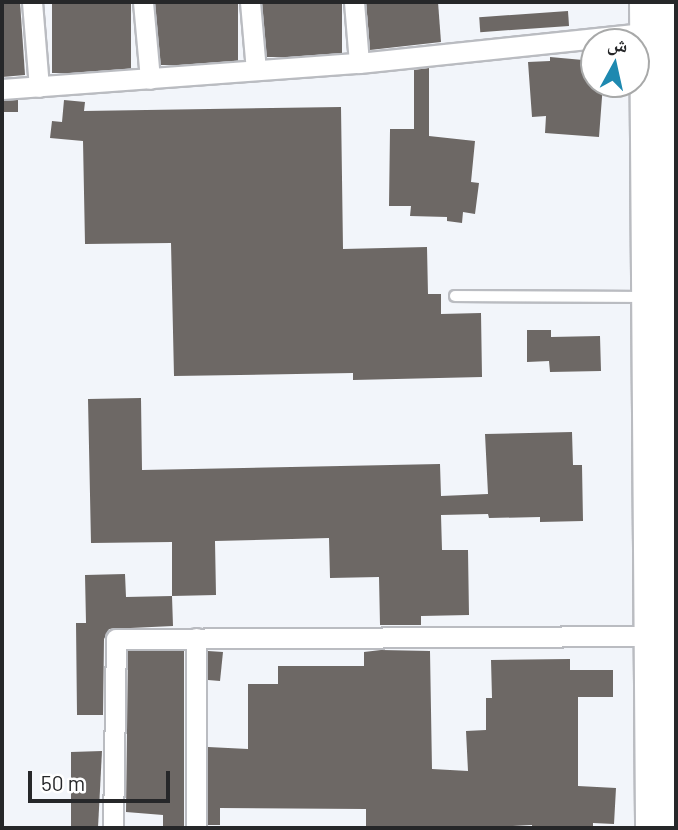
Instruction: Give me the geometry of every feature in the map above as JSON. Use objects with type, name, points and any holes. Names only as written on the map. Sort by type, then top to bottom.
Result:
[{"type":"main road","points":[[645,2],[646,28]]},
{"type":"main road","points":[[651,828],[650,636],[665,426],[673,147],[669,2]]},
{"type":"main road","points":[[646,98],[647,297],[665,426],[674,828]]},
{"type":"street","points":[[32,2],[39,87]]},
{"type":"street","points":[[143,2],[150,79]]},
{"type":"street","points":[[250,2],[256,70]]},
{"type":"street","points":[[354,2],[359,63]]},
{"type":"street","points":[[2,89],[359,63],[580,40]]},
{"type":"street","points":[[113,828],[116,639],[650,636]]},
{"type":"street","points":[[196,638],[197,828]]},
{"type":"lane","points":[[455,296],[647,297]]},
{"type":"building","points":[[2,2],[20,2],[25,75],[2,77]]},
{"type":"building","points":[[52,2],[131,2],[131,73],[52,73]]},
{"type":"building","points":[[155,2],[238,2],[238,65],[155,65]]},
{"type":"building","points":[[262,2],[342,2],[342,57],[262,57]]},
{"type":"building","points":[[366,2],[438,2],[441,42],[370,50]]},
{"type":"building","points":[[568,11],[569,26],[480,32],[479,17]]},
{"type":"building","points":[[550,57],[580,60],[580,98],[602,98],[599,137],[545,133],[546,116],[532,117],[528,62],[550,61]]},
{"type":"building","points":[[429,68],[429,136],[475,141],[471,182],[479,183],[475,214],[463,212],[462,223],[447,221],[447,217],[410,216],[411,206],[389,206],[390,129],[414,129],[414,70]]},
{"type":"building","points":[[2,100],[18,100],[18,112],[2,112]]},
{"type":"building","points":[[64,100],[85,102],[84,111],[341,107],[343,249],[427,247],[428,294],[441,294],[441,314],[481,313],[482,377],[353,380],[353,373],[174,376],[171,243],[85,244],[83,141],[50,138],[52,121],[62,122]]},
{"type":"building","points":[[527,330],[551,330],[551,337],[600,336],[601,371],[550,372],[549,361],[527,362]]},
{"type":"building","points":[[141,398],[142,470],[440,464],[441,496],[488,494],[485,434],[572,432],[573,465],[582,465],[583,521],[540,522],[540,517],[489,518],[488,514],[441,515],[442,550],[468,550],[469,615],[421,616],[421,625],[380,625],[379,577],[330,578],[329,538],[215,541],[216,595],[172,596],[172,542],[91,543],[88,399]]},
{"type":"building","points":[[125,574],[126,597],[172,596],[173,626],[109,629],[104,639],[103,715],[77,715],[76,623],[86,623],[85,575]]},
{"type":"building","points":[[128,651],[184,651],[184,828],[163,828],[163,815],[126,812]]},
{"type":"building","points":[[208,651],[223,652],[220,681],[208,680]]},
{"type":"building","points":[[430,651],[432,769],[468,771],[466,731],[486,730],[486,698],[492,698],[491,660],[570,659],[570,670],[613,670],[613,697],[578,697],[578,786],[616,788],[614,824],[593,823],[593,828],[532,828],[532,825],[475,828],[366,826],[366,809],[220,808],[220,825],[208,825],[208,747],[248,749],[248,684],[278,684],[278,666],[364,666],[364,652]]},
{"type":"building","points":[[102,751],[98,828],[71,828],[71,752]]}]
